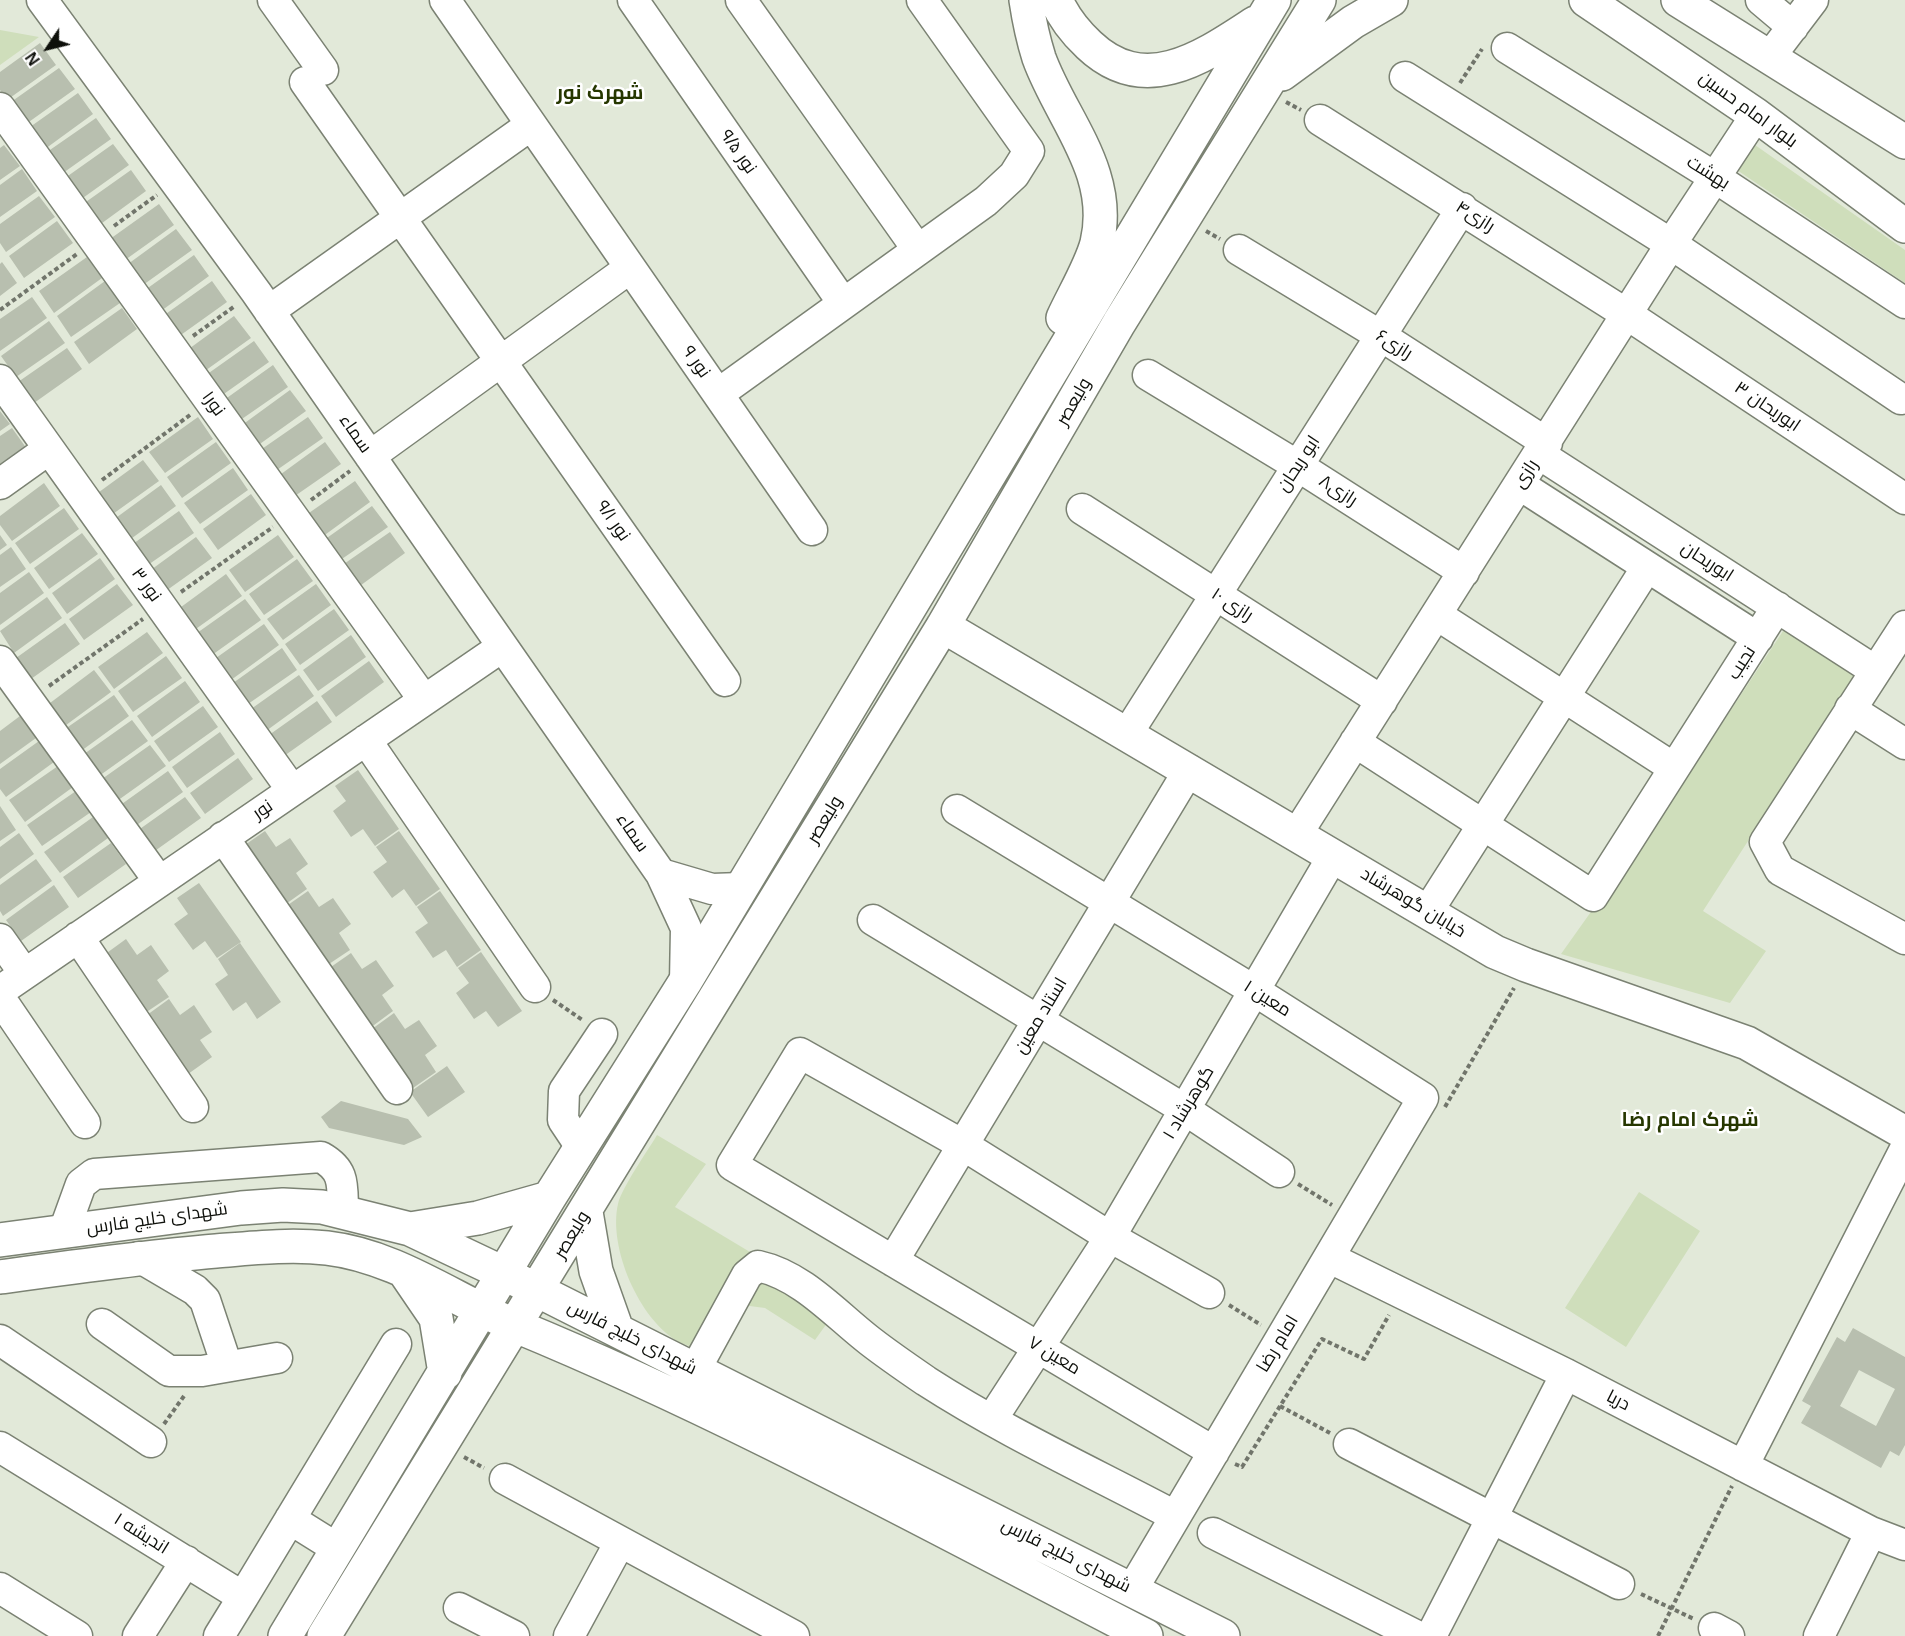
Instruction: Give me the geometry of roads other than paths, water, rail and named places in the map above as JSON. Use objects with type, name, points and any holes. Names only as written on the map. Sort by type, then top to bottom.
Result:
[{"type":"main road","points":[[991,475],[1097,244],[1099,218],[1098,197],[1089,157],[1040,59],[1026,0]]},
{"type":"main road","points":[[1056,0],[1062,14],[1075,31],[1109,61],[1137,70],[1159,71],[1206,56],[1268,9]]},
{"type":"main road","name":"ولیعصر","points":[[324,1636],[586,1212],[943,626],[1119,323],[1319,0]]},
{"type":"main road","points":[[1264,89],[1298,60],[1391,0]]},
{"type":"main road","name":"بلوار امام حسین","points":[[1586,0],[1756,115],[1905,226]]},
{"type":"main road","points":[[1694,4],[1769,58],[1905,142]]},
{"type":"main road","name":"ولیعصر","points":[[285,1636],[503,1273],[685,982],[991,475],[1268,9]]},
{"type":"main road","name":"خیابان گوهرشاد","points":[[943,626],[1495,952],[1747,1043],[1905,1133]]},
{"type":"main road","points":[[410,1228],[478,1218],[549,1198]]},
{"type":"main road","name":"شهدای خلیج فارس","points":[[0,1240],[273,1205],[322,1207],[410,1228],[538,1290],[1223,1636]]},
{"type":"main road","points":[[586,1212],[596,1271],[616,1330]]},
{"type":"main road","name":"شهدای خلیج فارس","points":[[0,1277],[139,1257],[282,1246],[317,1247],[375,1259],[403,1270],[516,1326],[556,1340],[702,1409],[1146,1636]]},
{"type":"main road","points":[[403,1270],[435,1318],[445,1373]]},
{"type":"street","name":"نور ۹/۱","points":[[273,0],[314,76],[400,218],[725,681]]},
{"type":"street","name":"نور ۹","points":[[445,0],[718,394],[986,201],[1014,176],[1029,151],[922,0]]},
{"type":"street","name":"نور ۹/۵","points":[[633,0],[843,303]]},
{"type":"street","points":[[741,0],[918,250]]},
{"type":"street","points":[[1761,0],[1793,27]]},
{"type":"street","points":[[1769,58],[1813,0]]},
{"type":"street","name":"سماء","points":[[46,2],[262,301],[661,874],[686,928],[685,982]]},
{"type":"street","name":"بهشت","points":[[1507,48],[1716,178],[1905,303]]},
{"type":"street","points":[[1405,77],[1671,244],[1901,399]]},
{"type":"street","name":"نور۱","points":[[0,108],[424,700]]},
{"type":"street","name":"رازی","points":[[1297,834],[1671,244],[1756,115]]},
{"type":"street","name":"رازی۴","points":[[1320,120],[1628,315]]},
{"type":"street","points":[[262,301],[400,218],[531,125]]},
{"type":"street","name":"ابو ریحان","points":[[1136,720],[1462,208]]},
{"type":"street","name":"رازی۶","points":[[1239,250],[1381,336],[1543,449]]},
{"type":"street","points":[[370,456],[630,268]]},
{"type":"street","name":"ابوریحان ۳","points":[[1628,315],[1905,498]]},
{"type":"street","name":"رازی۸","points":[[1148,375],[1298,465],[1464,572]]},
{"type":"street","name":"نور ۳","points":[[0,380],[292,790]]},
{"type":"street","points":[[718,394],[812,530]]},
{"type":"street","points":[[0,484],[49,449]]},
{"type":"street","name":"ابوریحان","points":[[1543,449],[1777,608],[1874,670]]},
{"type":"street","name":"نجیب","points":[[1483,825],[1593,896],[1758,638],[1520,485]]},
{"type":"street","name":"رازی ۱۰","points":[[1082,509],[1382,701]]},
{"type":"street","points":[[1428,911],[1647,567]]},
{"type":"street","points":[[1758,638],[1777,608]]},
{"type":"street","points":[[1437,615],[1674,768]]},
{"type":"street","points":[[1905,626],[1874,670],[1765,842],[1780,870],[1905,939]]},
{"type":"street","name":"نور","points":[[0,991],[502,646]]},
{"type":"street","points":[[0,661],[159,881]]},
{"type":"street","points":[[1850,709],[1905,744]]},
{"type":"street","points":[[366,740],[536,987]]},
{"type":"street","points":[[1355,742],[1483,825]]},
{"type":"street","name":"استاد معین","points":[[893,1261],[1189,770]]},
{"type":"street","name":"معین ۱","points":[[957,810],[1255,991],[1423,1098]]},
{"type":"street","points":[[223,837],[397,1089]]},
{"type":"street","name":"گوهرشاد ۱","points":[[992,1419],[1110,1237],[1333,856]]},
{"type":"street","points":[[661,874],[712,889],[741,888]]},
{"type":"street","points":[[873,920],[1184,1109],[1279,1172]]},
{"type":"street","points":[[78,937],[193,1107]]},
{"type":"street","points":[[0,939],[24,973]]},
{"type":"street","points":[[0,998],[85,1123]]},
{"type":"street","points":[[581,1147],[563,1120],[564,1091],[602,1034]]},
{"type":"street","name":"معین ۷","points":[[963,1144],[800,1053],[732,1165],[1214,1452]]},
{"type":"street","name":"امام رضا","points":[[1132,1590],[1423,1098]]},
{"type":"street","points":[[963,1144],[1110,1237],[1209,1293]]},
{"type":"street","points":[[1743,1466],[1905,1149]]},
{"type":"street","points":[[64,1232],[81,1184],[94,1174],[321,1156],[334,1164],[341,1176],[343,1212]]},
{"type":"street","points":[[139,1257],[195,1290],[206,1300],[214,1368]]},
{"type":"street","name":"دریا","points":[[1330,1258],[1566,1374],[1871,1532],[1905,1545]]},
{"type":"street","points":[[694,1370],[747,1275],[758,1266],[771,1269],[831,1305],[870,1341],[926,1380],[992,1419],[1175,1516]]},
{"type":"street","points":[[102,1324],[169,1371],[214,1368],[277,1358]]},
{"type":"street","points":[[0,1340],[151,1442]]},
{"type":"street","points":[[219,1636],[396,1344]]},
{"type":"street","points":[[1431,1636],[1566,1374]]},
{"type":"street","points":[[1349,1444],[1618,1584]]},
{"type":"street","name":"اندیشه ۱","points":[[0,1447],[243,1597]]},
{"type":"street","points":[[505,1479],[794,1636]]},
{"type":"street","points":[[290,1519],[338,1549]]},
{"type":"street","points":[[1819,1636],[1871,1532]]},
{"type":"street","points":[[1213,1533],[1417,1636]]},
{"type":"street","points":[[569,1636],[620,1542]]},
{"type":"street","points":[[138,1636],[186,1561]]},
{"type":"street","points":[[0,1588],[77,1636]]},
{"type":"street","points":[[459,1608],[514,1636]]},
{"type":"district","name":"شهرک نور","points":[[600,93]]},
{"type":"district","name":"شهرک امام رضا","points":[[1690,1120]]}]
